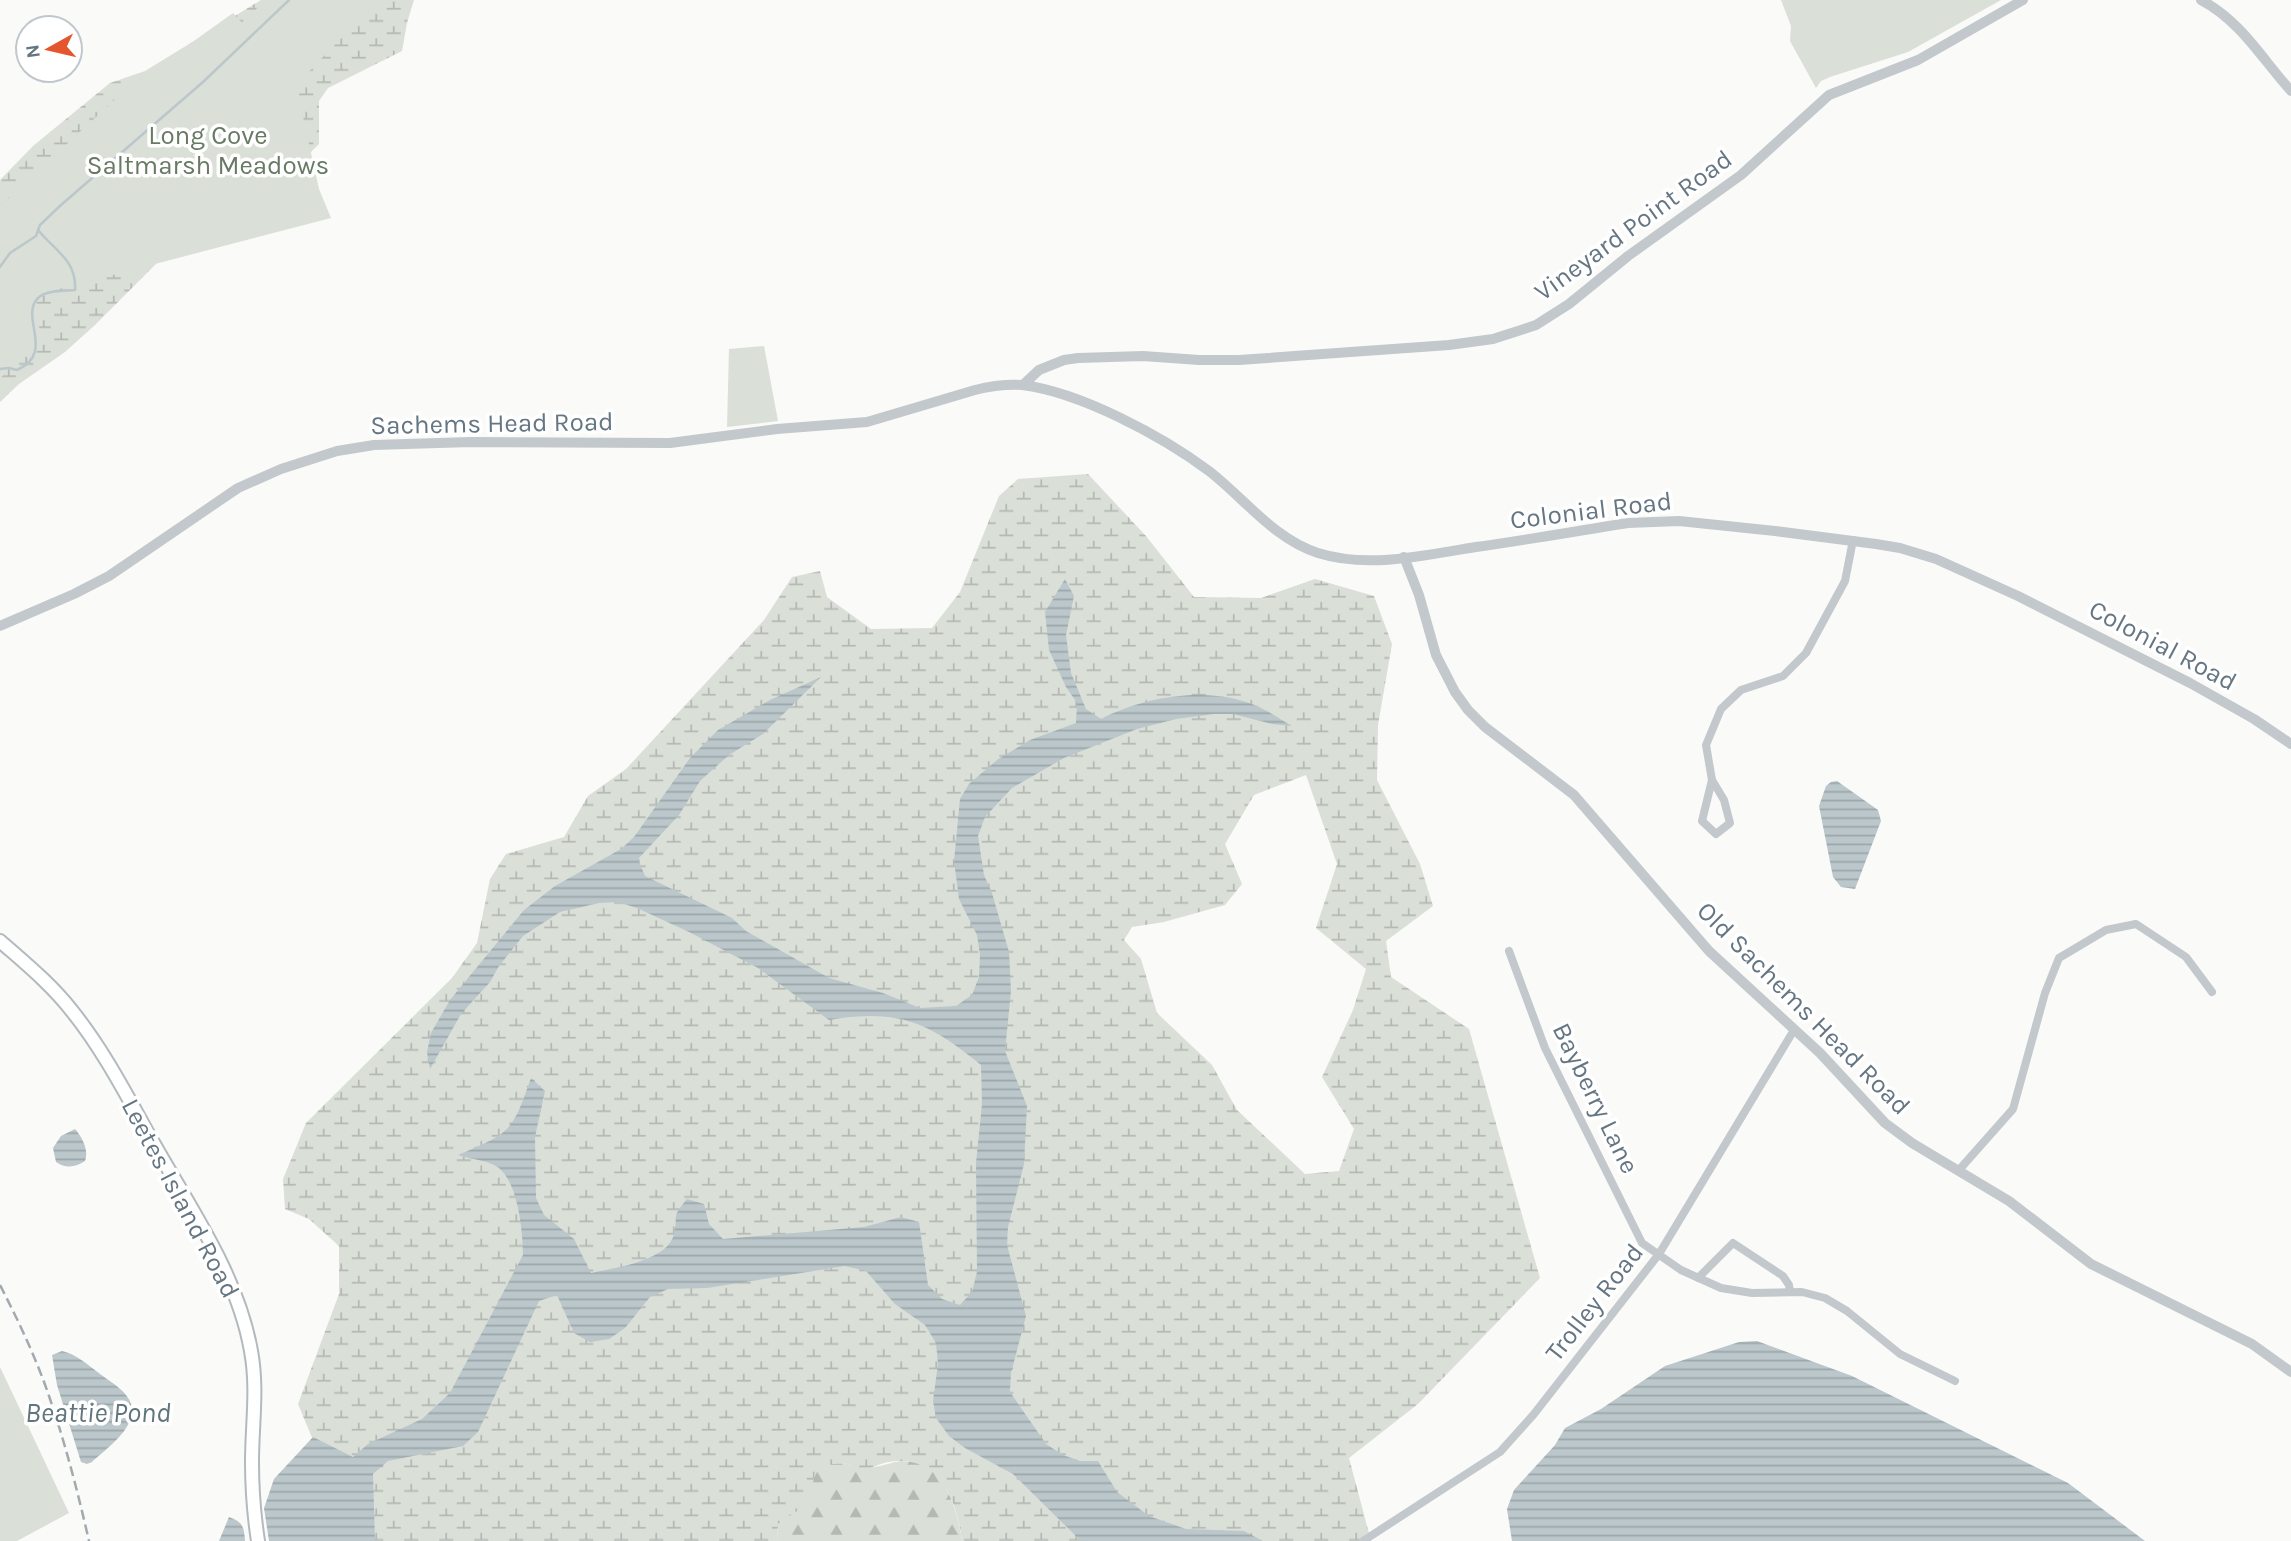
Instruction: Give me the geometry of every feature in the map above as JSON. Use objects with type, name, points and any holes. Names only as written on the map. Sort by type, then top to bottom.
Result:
[{"type":"main road","name":"Leetes Island Road","points":[[0,941],[55,992],[91,1037],[159,1153],[233,1289],[248,1334],[254,1369],[256,1392],[252,1485],[258,1541]]},
{"type":"street","name":"Vineyard Point Road","points":[[1023,386],[1039,370],[1064,360],[1078,358],[1122,355],[1239,360],[1449,345],[1493,339],[1536,325],[1569,304],[1628,256],[1741,175],[1829,95],[1918,60],[2023,0]]},
{"type":"street","points":[[2201,0],[2222,13],[2241,31],[2291,91]]},
{"type":"street","name":"Sachems Head Road","points":[[0,626],[109,576],[238,488],[281,469],[337,451],[374,445],[471,442],[670,443],[777,429],[867,422],[992,386],[1023,386]]},
{"type":"street","name":"Colonial Road","points":[[1023,386],[1080,402],[1117,417],[1166,443],[1209,471],[1264,521],[1302,546],[1343,559],[1376,561],[1404,558],[1655,521],[1708,523],[1900,548],[1975,575],[2189,683],[2254,719],[2291,744]]},
{"type":"street","points":[[1712,780],[1702,821],[1716,834],[1730,823],[1724,800],[1712,780],[1706,745],[1721,709],[1741,690],[1783,676],[1806,653],[1845,581],[1853,540]]},
{"type":"street","name":"Old Sachems Head Road","points":[[1404,558],[1419,595],[1436,655],[1455,692],[1468,710],[1485,727],[1574,795],[1616,840],[1688,928],[1839,1073],[1885,1123],[1912,1143],[2009,1201],[2091,1264],[2252,1344],[2291,1372]]},
{"type":"street","points":[[1959,1170],[2013,1109],[2045,993],[2059,958],[2106,930],[2136,923],[2186,957],[2212,992]]},
{"type":"street","name":"Bayberry Lane","points":[[1509,951],[1545,1048],[1617,1188],[1642,1243],[1676,1267],[1731,1291],[1814,1294],[1836,1304],[1900,1354],[1955,1381]]},
{"type":"street","name":"Trolley Road","points":[[1363,1541],[1500,1451],[1534,1414],[1659,1254],[1794,1030]]},
{"type":"street","points":[[1698,1278],[1733,1243],[1787,1280],[1790,1292]]},
{"type":"green space","name":"Long Cove Saltmarsh Meadows","points":[[261,0],[414,0],[402,51],[328,88],[319,101],[319,144],[300,163],[206,214],[95,325],[0,402],[0,180],[33,146],[110,83],[145,71]]},
{"type":"green space","name":"Long Cove Saltmarsh Meadows","points":[[265,0],[378,0],[296,85],[319,189],[331,218],[21,299],[48,341],[12,365],[0,379],[0,206],[124,91],[233,13],[242,23]]},
{"type":"green space","points":[[1781,0],[2001,0],[1908,52],[1830,77],[1821,81],[1816,88],[1790,41],[1791,26]]},
{"type":"green space","points":[[764,346],[778,421],[727,427],[729,349]]},
{"type":"green space","points":[[1088,474],[1146,536],[1194,597],[1261,598],[1315,579],[1374,596],[1392,644],[1378,725],[1377,780],[1420,864],[1433,906],[1386,941],[1391,977],[1469,1029],[1540,1278],[1418,1404],[1349,1458],[1371,1541],[962,1541],[955,1509],[941,1481],[918,1464],[903,1461],[884,1463],[862,1470],[849,1464],[833,1464],[818,1469],[805,1504],[778,1524],[777,1541],[355,1541],[298,1404],[339,1294],[339,1246],[309,1219],[285,1209],[283,1179],[306,1123],[452,978],[477,943],[490,879],[506,854],[564,837],[588,796],[626,769],[764,620],[792,577],[820,571],[827,597],[871,629],[932,628],[960,592],[999,496],[1018,479]],"holes":[[[1306,775],[1337,864],[1316,928],[1366,969],[1353,1010],[1322,1077],[1354,1129],[1339,1171],[1305,1174],[1237,1110],[1212,1065],[1157,1013],[1141,959],[1124,940],[1132,927],[1164,922],[1225,905],[1242,884],[1225,844],[1254,795]]]},
{"type":"green space","points":[[0,1367],[69,1513],[17,1541],[0,1541]]},
{"type":"green space","points":[[901,1461],[925,1465],[936,1474],[955,1511],[962,1541],[777,1541],[778,1524],[806,1500],[814,1472],[821,1465],[836,1463],[868,1467]]},
{"type":"water","points":[[1065,579],[1074,596],[1066,635],[1071,673],[1086,709],[1101,719],[1158,699],[1199,695],[1240,700],[1263,709],[1292,726],[1233,714],[1214,714],[1176,719],[1137,729],[1064,758],[1012,788],[985,817],[978,836],[984,875],[1009,952],[1011,991],[1005,1051],[1027,1106],[1024,1164],[1008,1227],[1007,1245],[1026,1316],[1011,1373],[1010,1392],[1046,1444],[1063,1455],[1080,1461],[1098,1461],[1117,1492],[1149,1516],[1186,1529],[1244,1531],[1263,1541],[1081,1541],[1013,1474],[965,1448],[949,1436],[936,1418],[933,1401],[938,1364],[936,1343],[925,1325],[895,1304],[866,1271],[845,1266],[707,1288],[668,1289],[650,1297],[625,1328],[609,1339],[590,1342],[574,1333],[557,1295],[539,1301],[478,1432],[463,1446],[388,1461],[373,1474],[375,1541],[269,1541],[264,1508],[274,1479],[313,1437],[353,1457],[368,1444],[422,1419],[450,1393],[523,1255],[518,1207],[509,1182],[496,1166],[458,1155],[489,1141],[507,1128],[519,1110],[531,1078],[545,1091],[535,1137],[536,1198],[544,1215],[574,1239],[591,1273],[639,1262],[662,1251],[670,1243],[677,1214],[687,1199],[704,1204],[709,1224],[723,1239],[864,1227],[901,1217],[919,1222],[928,1285],[942,1299],[960,1305],[972,1292],[977,1272],[976,1163],[982,1104],[981,1065],[945,1038],[928,1029],[911,1022],[874,1016],[829,1020],[758,968],[689,932],[618,902],[599,903],[560,912],[523,936],[490,982],[461,1014],[430,1069],[427,1052],[431,1033],[450,1000],[524,910],[555,886],[621,849],[634,837],[690,758],[718,730],[770,700],[821,677],[763,734],[729,755],[700,781],[679,815],[638,859],[645,876],[732,918],[746,931],[829,978],[883,993],[920,1008],[956,1006],[972,995],[979,977],[980,955],[977,935],[959,899],[954,861],[960,799],[969,784],[997,760],[1030,740],[1076,723],[1077,703],[1066,687],[1049,650],[1045,612]]},
{"type":"water","points":[[1837,781],[1878,810],[1881,821],[1855,889],[1841,887],[1833,877],[1819,806],[1826,786]]},
{"type":"water","points":[[75,1129],[84,1144],[85,1161],[75,1166],[63,1166],[56,1162],[53,1148],[61,1136]]},
{"type":"water","points":[[1757,1341],[1852,1376],[2068,1483],[2145,1541],[1512,1541],[1507,1509],[1514,1490],[1555,1445],[1565,1428],[1601,1409],[1665,1366],[1739,1342]]},
{"type":"water","name":"Beattie Pond","points":[[62,1351],[82,1360],[117,1386],[131,1405],[132,1414],[123,1433],[87,1464],[81,1462],[57,1385],[52,1355]]},
{"type":"water","points":[[229,1517],[242,1526],[245,1541],[219,1541]]},
{"type":"waterway","points":[[0,267],[10,253],[36,236],[40,225],[61,205],[203,82],[289,0]]},
{"type":"waterway","points":[[0,369],[17,370],[28,363],[34,354],[36,345],[32,315],[38,298],[51,292],[75,290],[75,280],[68,263],[38,230]]},
{"type":"railway","points":[[0,1285],[27,1341],[50,1399],[89,1541]]}]
